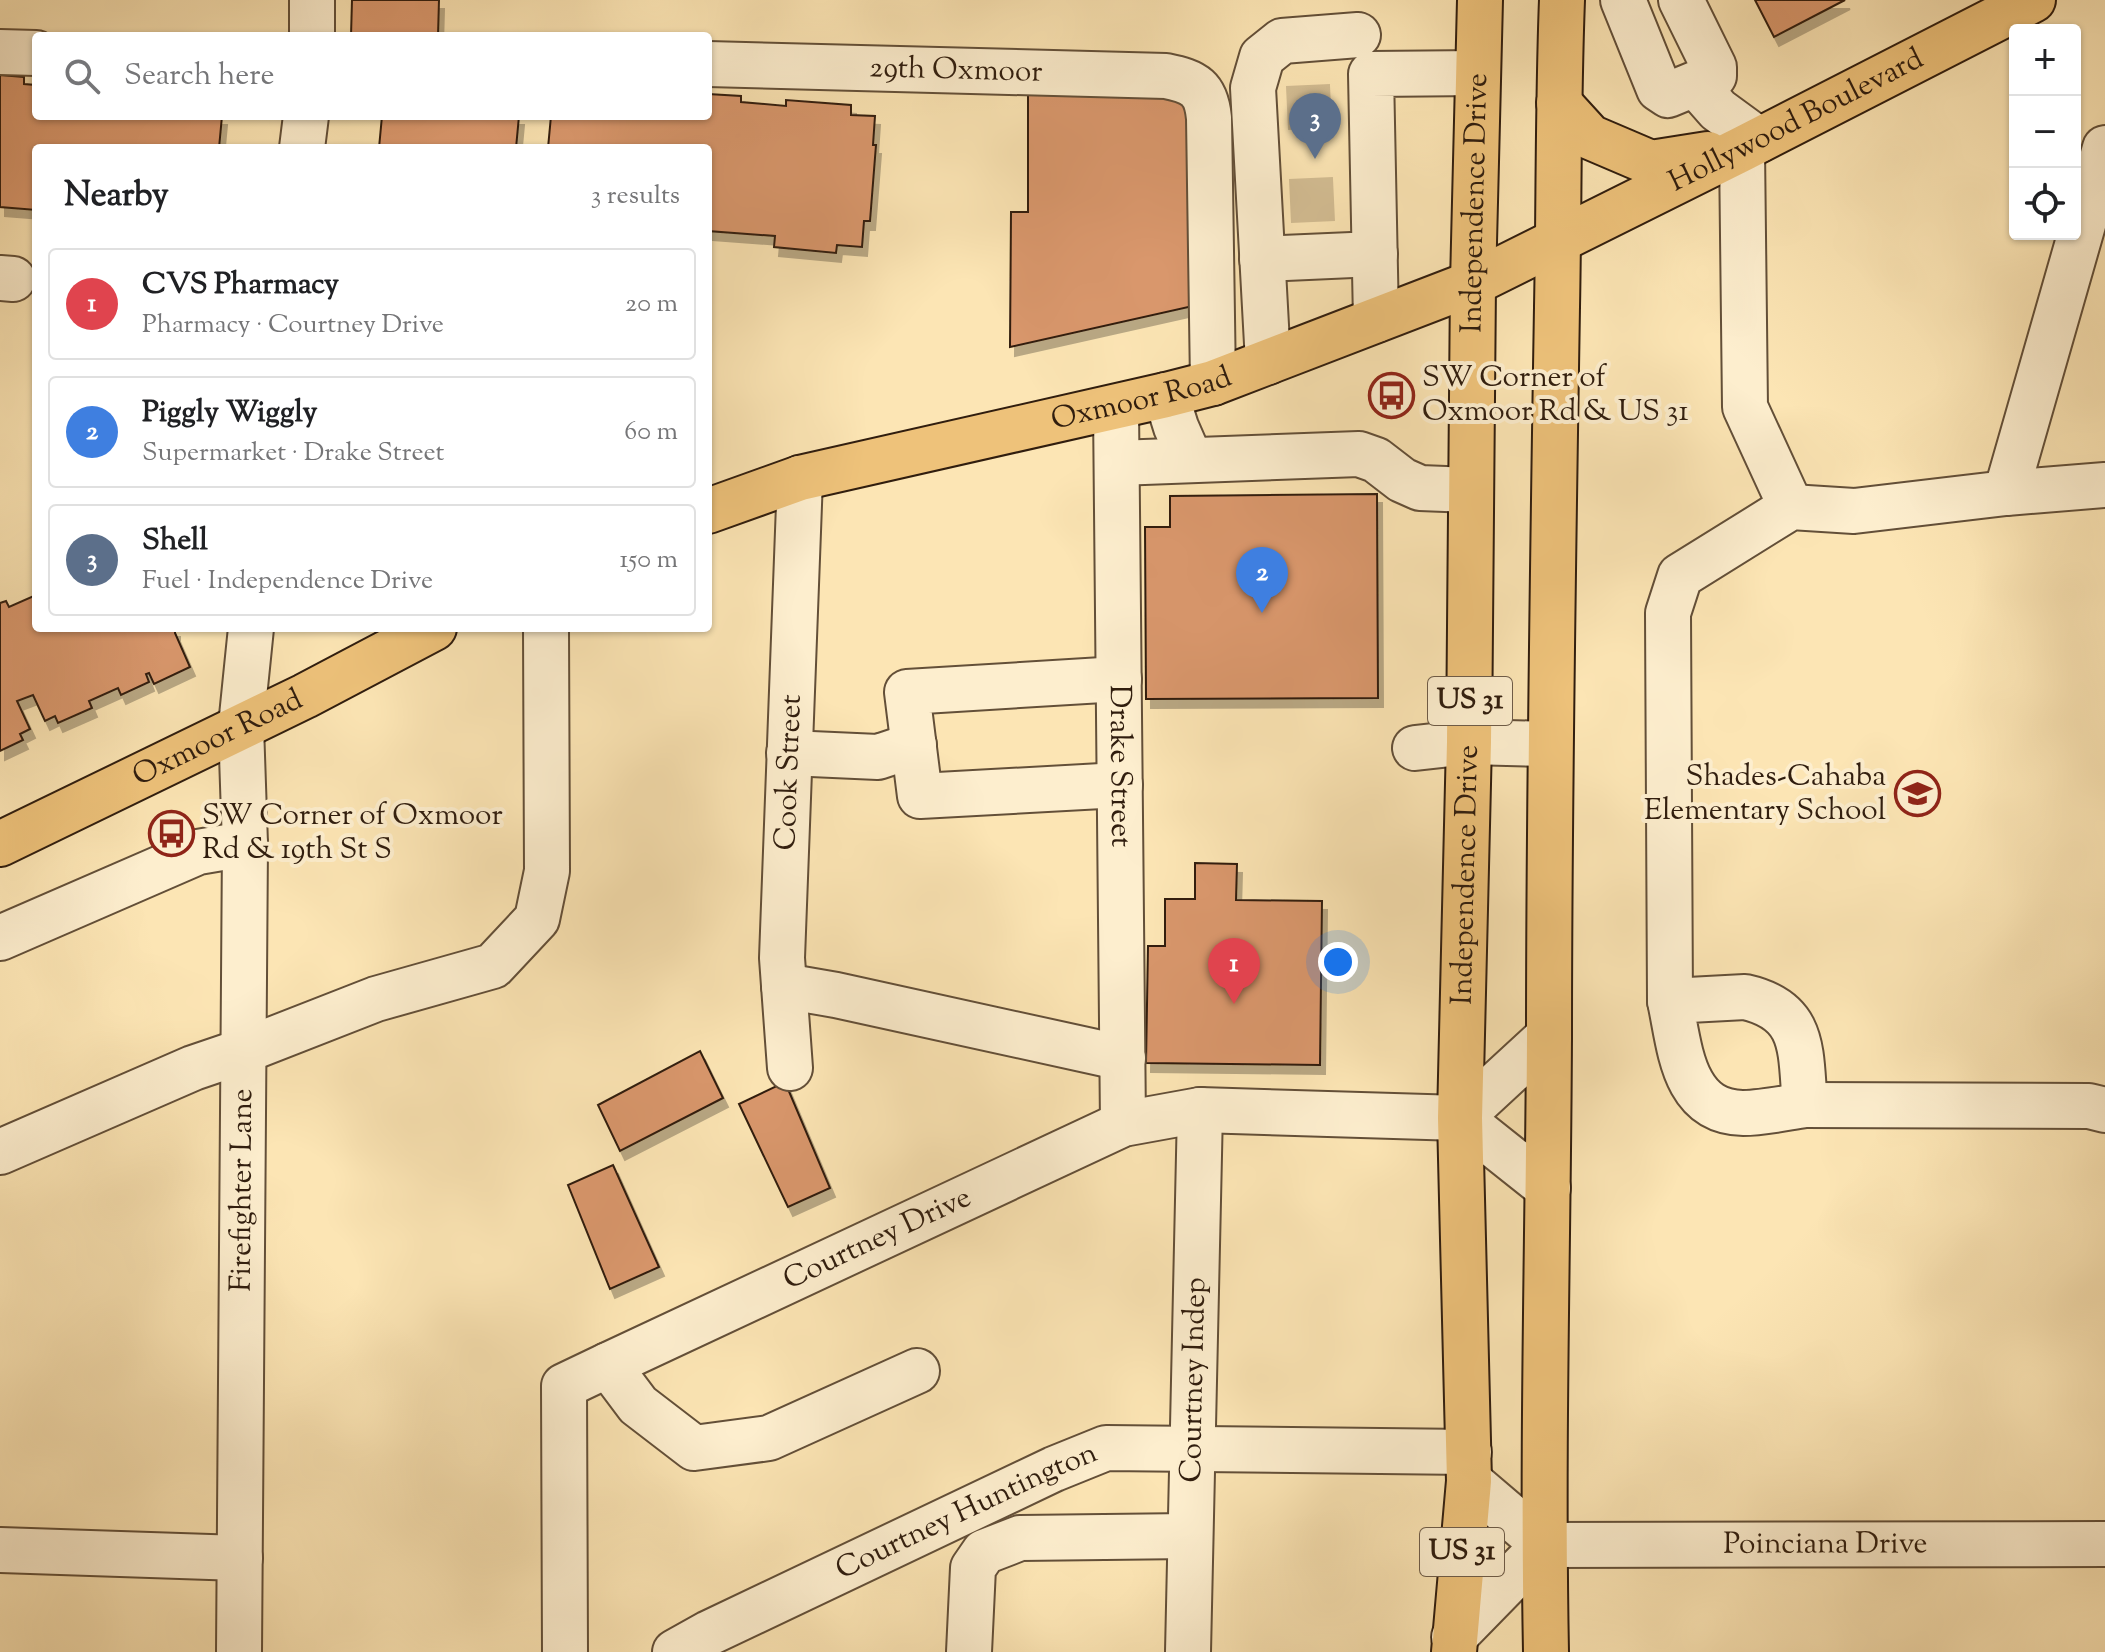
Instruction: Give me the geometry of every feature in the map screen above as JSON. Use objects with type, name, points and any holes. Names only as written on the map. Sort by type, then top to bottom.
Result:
[{"type":"main road","name":"Independence Drive","points":[[1454,1645],[1469,1466],[1460,1118],[1480,0]]},
{"type":"main road","name":"Hollywood Boulevard","points":[[1558,240],[2033,0]]},
{"type":"main road","name":"US 31","points":[[1546,1652],[1549,744],[1562,5]]},
{"type":"main road","points":[[1559,103],[1590,137],[1651,163],[1751,144]]},
{"type":"main road","name":"Oxmoor Road","points":[[712,510],[800,478],[1116,408],[1213,383],[1473,283],[1558,240]]},
{"type":"main road","name":"Oxmoor Road","points":[[0,844],[305,696],[426,632]]},
{"type":"street","points":[[312,0],[312,32]]},
{"type":"street","points":[[1562,5],[1599,9],[1623,0],[1659,89],[1668,95],[1714,76],[1714,67],[1681,0]]},
{"type":"street","points":[[1268,362],[1262,259],[1274,202],[1270,109],[1253,88],[1262,57],[1282,41],[1360,64],[1478,73]]},
{"type":"street","points":[[0,52],[32,53]]},
{"type":"street","name":"29th Oxmoor","points":[[712,64],[1166,76],[1185,80],[1200,88],[1208,102],[1209,118],[1213,383]]},
{"type":"street","points":[[1360,64],[1364,198],[1375,254],[1376,320]]},
{"type":"street","points":[[1696,85],[1751,144],[1745,407],[1791,507]]},
{"type":"street","points":[[302,144],[306,120]]},
{"type":"street","points":[[2006,493],[2105,148]]},
{"type":"street","points":[[1262,259],[1375,254]]},
{"type":"street","points":[[1166,395],[1190,459]]},
{"type":"street","name":"Drake Street","points":[[1116,408],[1123,1124]]},
{"type":"street","points":[[1117,463],[1359,454],[1376,460],[1402,480],[1420,488],[1471,490]]},
{"type":"street","name":"Cook Street","points":[[790,1068],[782,958],[800,478]]},
{"type":"street","points":[[2105,485],[1854,511],[1791,507],[1680,576],[1668,613],[1670,1001],[1688,1077],[1697,1093],[1711,1105],[1728,1112],[1747,1113],[1805,1105],[2089,1106],[2105,1110]]},
{"type":"street","name":"Firefighter Lane","points":[[239,1652],[245,844],[241,726],[251,632]]},
{"type":"street","points":[[0,1152],[193,1068],[376,999],[493,966],[537,919],[547,871],[546,632]]},
{"type":"street","points":[[1119,679],[907,692],[920,796],[1120,785]]},
{"type":"street","points":[[1415,748],[1469,742],[1549,744]]},
{"type":"street","points":[[789,753],[878,757],[914,745]]},
{"type":"street","points":[[0,938],[198,852],[245,844]]},
{"type":"street","points":[[784,986],[1123,1058]]},
{"type":"street","points":[[1670,1001],[1745,997],[1764,1001],[1781,1011],[1793,1027],[1800,1046],[1805,1105]]},
{"type":"street","points":[[1548,1188],[1460,1118],[1549,1036]]},
{"type":"street","name":"Courtney Drive","points":[[565,1652],[564,1386],[1123,1124],[1200,1110],[1460,1118]]},
{"type":"street","name":"Courtney Indep","points":[[1188,1652],[1200,1110]]},
{"type":"street","points":[[608,1365],[638,1405],[694,1448],[769,1438],[917,1371]]},
{"type":"street","name":"Courtney Huntington","points":[[675,1652],[1040,1476],[1106,1448],[1469,1466]]},
{"type":"street","points":[[1454,1645],[1544,1545],[1469,1466]]},
{"type":"street","points":[[969,1652],[973,1568],[984,1552],[1020,1538],[1189,1536]]},
{"type":"street","name":"Poinciana Drive","points":[[1544,1545],[2105,1544]]},
{"type":"street","points":[[0,1550],[240,1558]]},
{"type":"building","points":[[352,0],[439,0],[438,32],[351,32]]},
{"type":"building","points":[[1755,0],[1845,0],[1774,37]]},
{"type":"building","points":[[0,75],[24,77],[24,84],[32,85],[32,120],[222,120],[219,144],[32,144],[32,210],[0,207]]},
{"type":"building","points":[[1178,90],[1196,108],[1193,306],[1010,347],[1011,212],[1028,212],[1028,91]]},
{"type":"building","points":[[712,94],[741,96],[741,102],[786,106],[786,100],[851,105],[851,115],[875,116],[870,221],[864,221],[862,247],[837,245],[836,253],[774,247],[775,236],[712,231],[712,144],[548,144],[551,120],[712,120]]},
{"type":"building","points":[[382,120],[519,120],[516,144],[379,144]]},
{"type":"building","points":[[1377,494],[1378,698],[1146,699],[1145,527],[1170,527],[1170,496]]},
{"type":"building","points":[[32,597],[32,632],[175,632],[190,667],[154,684],[149,673],[146,674],[149,682],[121,695],[118,688],[89,701],[92,708],[58,723],[55,716],[45,721],[33,695],[17,701],[30,729],[20,734],[23,740],[0,751],[0,603],[6,601],[9,607]]},
{"type":"building","points":[[1195,863],[1237,864],[1236,900],[1322,901],[1320,1065],[1146,1063],[1148,946],[1165,946],[1165,899],[1195,899]]},
{"type":"building","points":[[700,1051],[723,1098],[620,1151],[598,1105]]},
{"type":"building","points":[[785,1082],[830,1188],[788,1207],[739,1104]]},
{"type":"building","points":[[613,1165],[659,1267],[610,1289],[568,1185]]},
{"type":"tunnel","points":[[1287,108],[1352,105]]},
{"type":"tunnel","points":[[1290,201],[1354,198]]},
{"type":"place","name":"Shell","points":[[1315,159]]},
{"type":"place","name":"SW Corner of Oxmoor Rd & US 31","points":[[1391,395]]},
{"type":"place","name":"Piggly Wiggly","points":[[1262,613]]},
{"type":"place","name":"Shades-Cahaba Elementary School","points":[[1917,794]]},
{"type":"place","name":"SW Corner of Oxmoor Rd & 19th St S","points":[[171,833]]},
{"type":"place","name":"CVS Pharmacy","points":[[1234,1004]]}]
